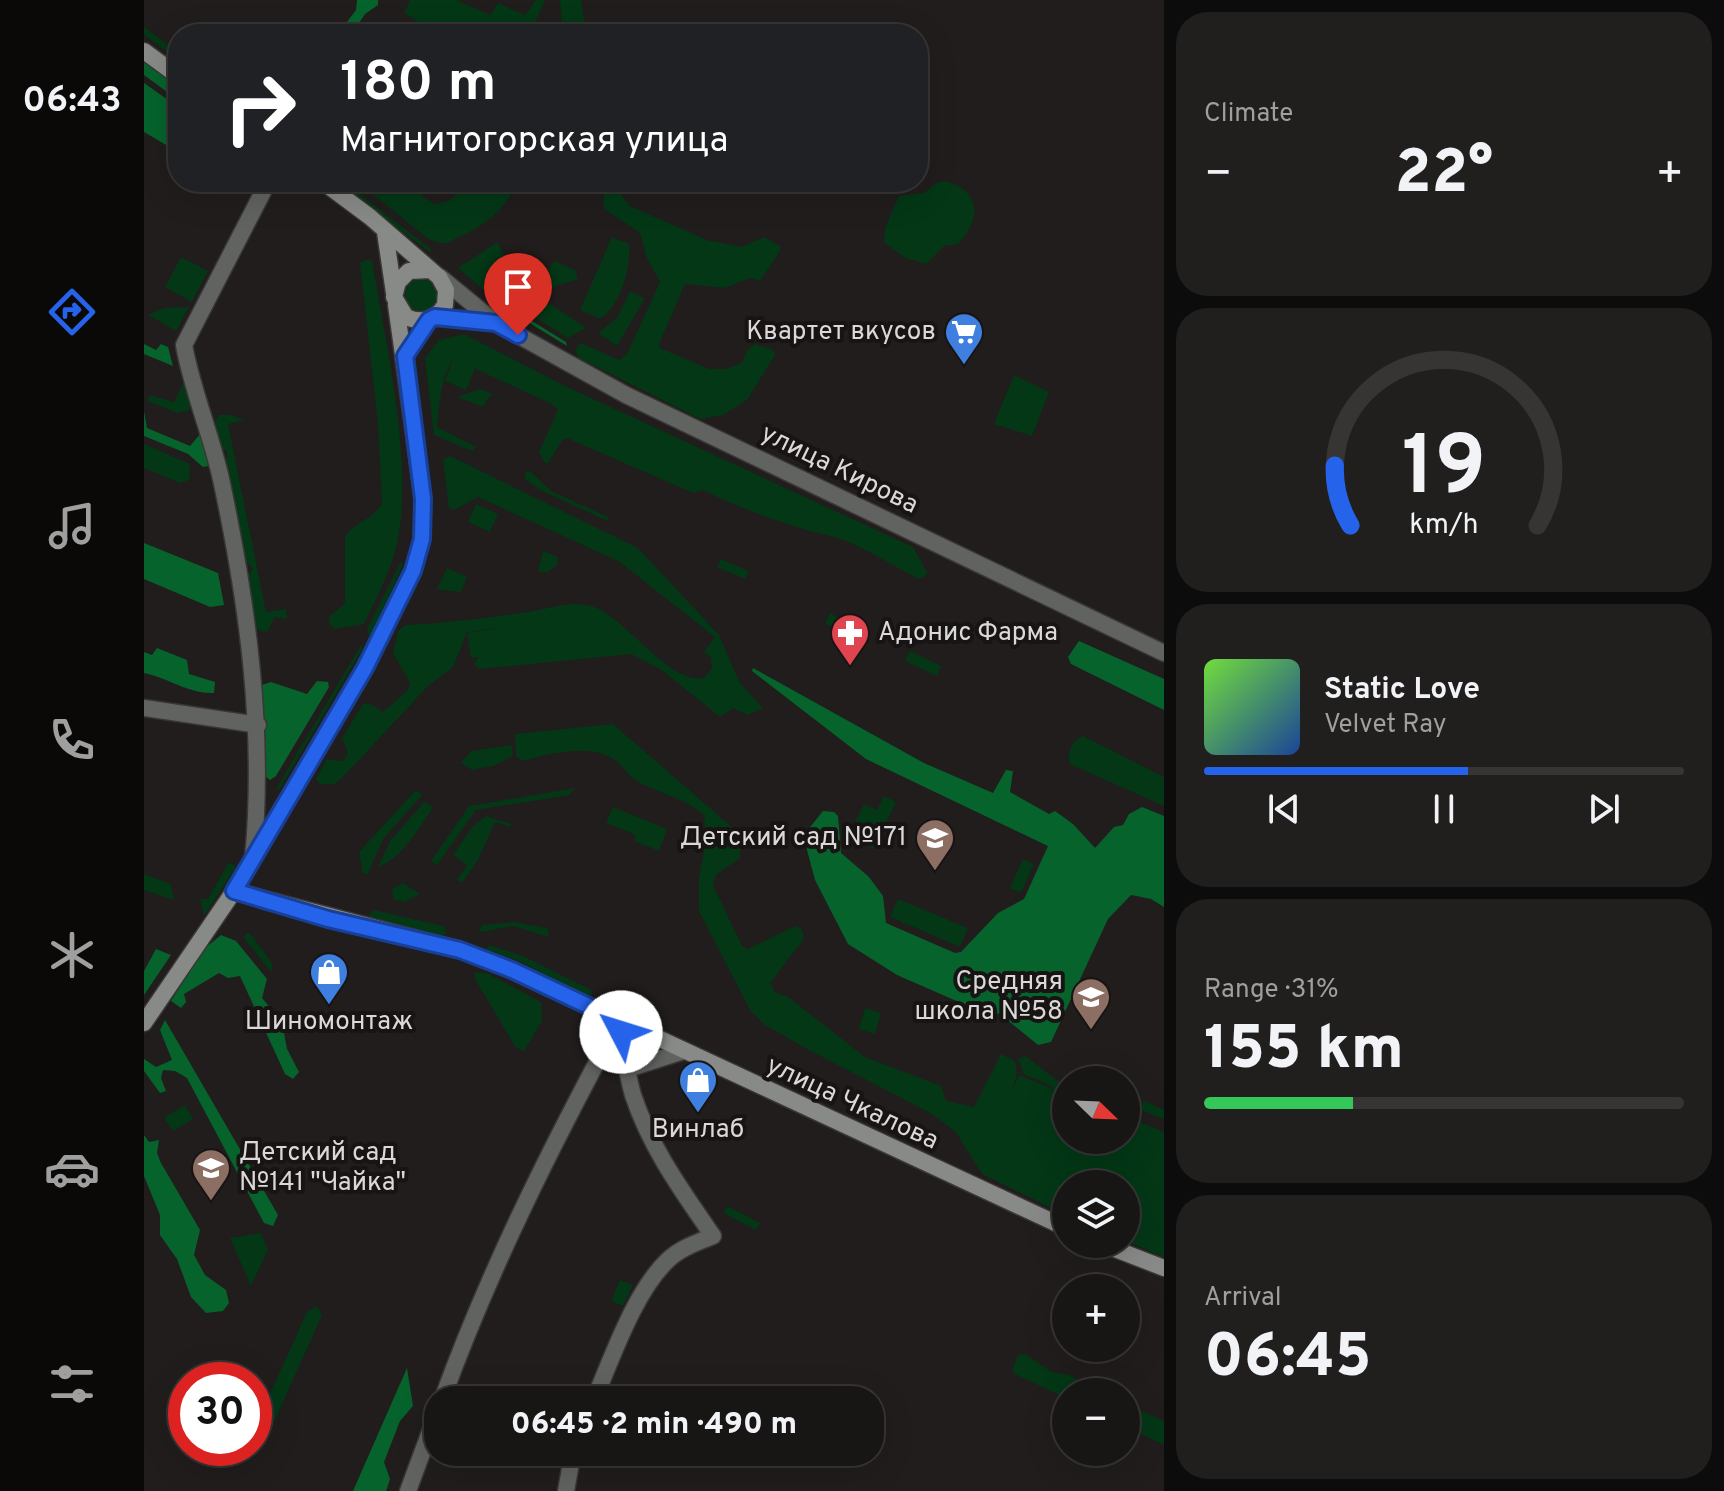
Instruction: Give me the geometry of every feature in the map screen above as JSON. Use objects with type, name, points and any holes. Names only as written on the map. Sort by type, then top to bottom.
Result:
[{"type":"main road","points":[[144,51],[168,69]]},
{"type":"main road","name":"улица Кирова","points":[[335,192],[435,274]]},
{"type":"main road","points":[[144,1023],[252,861],[365,668],[413,571],[422,539],[423,499],[385,232]]},
{"type":"main road","points":[[395,301],[403,275],[417,269],[435,274],[446,298],[405,356]]},
{"type":"main road","points":[[395,301],[406,317],[432,318]]},
{"type":"main road","name":"улица Чкалова","points":[[234,891],[469,953],[1052,1222]]},
{"type":"main road","points":[[1138,1258],[1164,1268]]},
{"type":"street","points":[[252,861],[258,797],[258,725],[245,609],[221,480],[184,345],[263,192]]},
{"type":"street","name":"улица Кирова","points":[[435,274],[496,323],[626,395],[1164,653]]},
{"type":"street","name":"улица Кирова","points":[[432,318],[496,323]]},
{"type":"street","points":[[144,708],[258,725]]},
{"type":"street","points":[[600,1386],[624,1331],[653,1278],[680,1251],[713,1236],[669,1173],[649,1134],[628,1069],[619,1021]]},
{"type":"street","points":[[447,1386],[480,1301],[538,1170],[619,1021]]},
{"type":"street","points":[[628,1069],[684,1051]]},
{"type":"street","points":[[408,1491],[424,1448]]},
{"type":"street","points":[[566,1491],[570,1466]]},
{"type":"green space","points":[[357,0],[378,0],[378,5],[365,14],[358,24],[346,24],[356,10]]},
{"type":"green space","points":[[410,0],[456,0],[490,15],[498,3],[525,15],[536,0],[545,0],[534,24],[422,24],[404,13]]},
{"type":"green space","points":[[560,0],[581,0],[585,24],[562,24]]},
{"type":"green space","points":[[144,27],[168,45],[168,53],[144,35]]},
{"type":"green space","points":[[144,55],[168,73],[168,93],[144,75]]},
{"type":"green space","points":[[144,83],[168,100],[168,146],[144,132]]},
{"type":"green space","points":[[946,181],[966,192],[972,199],[974,216],[958,244],[944,246],[926,264],[906,258],[884,243],[885,228],[899,196],[928,192],[938,182]]},
{"type":"green space","points":[[349,192],[357,192],[431,249],[431,253]]},
{"type":"green space","points":[[370,192],[420,192],[435,204],[448,201],[460,192],[512,192],[496,213],[469,232],[445,244],[430,240]]},
{"type":"green space","points":[[605,192],[620,192],[630,206],[707,240],[742,247],[764,237],[780,246],[780,251],[760,281],[750,278],[725,288],[685,284],[659,344],[660,348],[709,369],[725,369],[742,363],[748,349],[755,344],[773,350],[775,355],[747,400],[723,415],[700,419],[579,358],[575,350],[581,343],[619,360],[627,354],[660,282],[646,256],[640,233],[603,208]]},
{"type":"green space","points":[[612,237],[629,244],[628,264],[614,305],[600,319],[580,310]]},
{"type":"green space","points":[[498,242],[504,256],[520,271],[543,277],[554,261],[575,270],[578,279],[500,304],[458,268]]},
{"type":"green space","points":[[181,257],[208,271],[192,302],[165,287]]},
{"type":"green space","points":[[368,259],[372,261],[390,361],[400,434],[402,503],[393,557],[364,624],[335,629],[329,624],[329,617],[345,603],[345,536],[382,503],[378,424],[360,263]]},
{"type":"green space","points":[[421,279],[432,284],[437,295],[432,306],[421,311],[410,306],[405,295],[410,284]]},
{"type":"green space","points":[[630,291],[645,298],[617,346],[598,333],[617,318]]},
{"type":"green space","points":[[546,301],[586,328],[568,338],[523,310]]},
{"type":"green space","points":[[189,307],[176,331],[148,315],[164,308]]},
{"type":"green space","points":[[514,310],[566,342],[567,346],[510,311]]},
{"type":"green space","points":[[464,334],[565,386],[913,547],[928,574],[919,579],[841,539],[765,516],[702,490],[693,493],[567,438],[545,463],[539,452],[558,410],[552,404],[465,364],[475,369],[466,390],[445,381],[453,359],[443,383],[437,427],[476,447],[472,451],[434,435],[425,358],[439,340]]},
{"type":"green space","points":[[144,344],[156,350],[161,344],[168,347],[173,366],[144,354]]},
{"type":"green space","points":[[1014,375],[1049,392],[1032,436],[994,424]]},
{"type":"green space","points":[[185,380],[193,404],[188,411],[177,413],[147,401],[150,395],[174,402]]},
{"type":"green space","points":[[480,389],[530,408],[491,394],[483,407],[457,397]]},
{"type":"green space","points":[[144,411],[147,428],[190,446],[201,433],[208,466],[203,467],[188,454],[144,436]]},
{"type":"green space","points":[[219,415],[244,420],[228,424],[266,612],[286,609],[287,619],[275,617],[267,632],[259,631],[254,625],[246,578],[253,569],[245,560],[223,459],[228,457],[226,450],[221,450],[215,420]]},
{"type":"green space","points":[[144,444],[190,464],[189,480],[180,483],[144,468]]},
{"type":"green space","points":[[450,456],[638,548],[719,635],[740,683],[763,708],[748,715],[733,708],[720,717],[662,670],[631,654],[479,669],[474,664],[479,657],[471,658],[467,633],[496,628],[467,632],[453,667],[429,685],[343,777],[334,784],[320,784],[316,779],[327,759],[343,761],[348,753],[342,738],[363,704],[369,703],[383,712],[407,691],[410,683],[393,653],[398,631],[405,625],[482,618],[568,604],[585,605],[607,613],[677,671],[704,678],[712,668],[711,657],[704,652],[715,637],[618,561],[478,497],[454,510],[449,508],[443,459]]},
{"type":"green space","points":[[526,472],[531,472],[551,491],[608,517],[608,521],[540,490],[524,478]]},
{"type":"green space","points":[[476,504],[498,514],[490,532],[468,522]]},
{"type":"green space","points":[[144,543],[218,573],[224,605],[210,607],[144,579]]},
{"type":"green space","points":[[543,551],[558,557],[557,565],[548,572],[538,572]]},
{"type":"green space","points":[[721,559],[749,571],[745,579],[717,567]]},
{"type":"green space","points":[[401,561],[403,565],[372,633],[368,635],[367,629]]},
{"type":"green space","points":[[447,568],[467,577],[461,592],[437,589]]},
{"type":"green space","points":[[830,613],[849,623],[845,633],[825,624]]},
{"type":"green space","points":[[1079,641],[1164,679],[1164,710],[1071,664],[1068,657]]},
{"type":"green space","points":[[361,645],[362,650],[278,792],[277,787]]},
{"type":"green space","points":[[157,648],[187,660],[189,674],[215,682],[214,693],[196,691],[144,673],[144,652],[152,655]]},
{"type":"green space","points":[[910,651],[941,666],[937,676],[905,661]]},
{"type":"green space","points":[[753,668],[924,763],[993,793],[1006,770],[1013,771],[1010,792],[1049,814],[1055,811],[1073,824],[1095,848],[1114,827],[1123,825],[1129,814],[1142,807],[1164,816],[1164,907],[1151,899],[1131,895],[1108,919],[1051,1042],[1038,1045],[1000,1014],[968,1006],[897,975],[848,944],[815,880],[807,850],[807,831],[823,811],[834,812],[838,816],[841,853],[869,877],[883,896],[886,923],[955,953],[961,952],[998,913],[1024,899],[1048,846],[866,759],[752,671]]},
{"type":"green space","points":[[317,681],[328,682],[329,687],[276,776],[270,780],[265,776],[262,685],[271,682],[307,694]]},
{"type":"green space","points":[[613,724],[734,829],[740,838],[740,858],[716,875],[713,885],[742,946],[748,949],[795,926],[801,928],[804,936],[800,944],[770,983],[776,993],[787,996],[865,1057],[941,1086],[946,1101],[974,1107],[1001,1054],[1015,1061],[1017,1074],[1011,1092],[1019,1075],[1051,1088],[1051,1093],[1052,1090],[1052,1154],[1140,1154],[1140,1122],[1164,1132],[1164,1257],[1140,1247],[1140,1170],[1052,1170],[1052,1209],[982,1174],[955,1131],[932,1114],[765,1025],[750,1010],[699,911],[699,878],[706,840],[704,815],[688,804],[637,781],[618,762],[605,755],[570,751],[523,761],[516,756],[515,734]]},
{"type":"green space","points":[[1083,736],[1164,777],[1164,806],[1070,764],[1071,748]]},
{"type":"green space","points":[[512,745],[513,756],[493,766],[472,770],[461,763],[471,751]]},
{"type":"green space","points":[[575,788],[570,795],[476,810],[437,865],[431,861],[469,806]]},
{"type":"green space","points":[[416,790],[422,795],[384,838],[368,873],[363,874],[359,852]]},
{"type":"green space","points":[[884,796],[896,802],[874,849],[848,837],[864,804],[877,810]]},
{"type":"green space","points":[[424,802],[433,807],[416,833],[402,850],[378,867],[390,841]]},
{"type":"green space","points":[[613,807],[667,829],[659,851],[634,841],[636,835],[606,823]]},
{"type":"green space","points":[[486,816],[512,824],[510,827],[495,822],[478,860],[462,883],[457,880],[467,865],[453,855],[473,826]]},
{"type":"green space","points":[[1023,859],[1034,864],[1021,893],[1010,888]]},
{"type":"green space","points":[[229,862],[236,867],[204,916],[200,899],[208,899]]},
{"type":"green space","points":[[144,874],[171,884],[174,900],[144,890]]},
{"type":"green space","points":[[403,883],[420,894],[404,902],[393,899],[392,889]]},
{"type":"green space","points":[[898,899],[968,928],[960,947],[890,917]]},
{"type":"green space","points":[[374,910],[443,926],[447,933],[439,937],[366,918]]},
{"type":"green space","points":[[514,922],[547,928],[549,937],[513,926],[482,932],[478,930],[483,925]]},
{"type":"green space","points":[[249,932],[273,964],[271,972],[243,937]]},
{"type":"green space","points":[[221,935],[236,941],[267,979],[262,998],[282,1022],[287,1049],[299,1072],[293,1079],[285,1074],[240,976],[228,978],[219,973],[184,994],[186,1002],[181,1008],[171,1001],[204,949]]},
{"type":"green space","points":[[489,945],[523,956],[591,990],[592,995],[586,996],[519,961],[486,949]]},
{"type":"green space","points":[[156,949],[171,955],[144,995],[144,971]]},
{"type":"green space","points":[[475,972],[489,974],[541,1002],[542,1021],[524,1051],[516,1048],[475,979]]},
{"type":"green space","points":[[865,1008],[881,1013],[875,1034],[859,1029]]},
{"type":"green space","points":[[165,1020],[278,1215],[273,1226],[264,1223],[187,1078],[175,1071],[163,1070],[161,1078],[166,1091],[160,1093],[144,1071],[144,1059],[156,1067],[172,1060],[160,1030]]},
{"type":"green space","points":[[1025,1056],[1052,1076],[1052,1087],[1024,1074],[1018,1059]]},
{"type":"green space","points":[[1143,1100],[1164,1110],[1164,1119],[1141,1110]]},
{"type":"green space","points":[[185,1105],[193,1119],[173,1131],[164,1118]]},
{"type":"green space","points":[[144,1135],[149,1142],[159,1140],[157,1153],[161,1163],[200,1230],[194,1255],[205,1275],[226,1290],[229,1303],[223,1311],[206,1313],[191,1297],[177,1259],[160,1235],[160,1215],[144,1176]]},
{"type":"green space","points":[[727,1206],[760,1223],[756,1230],[723,1213]]},
{"type":"green space","points":[[261,1233],[268,1249],[251,1286],[230,1238]]},
{"type":"green space","points":[[620,1280],[633,1285],[623,1306],[611,1301]]},
{"type":"green space","points":[[317,1306],[322,1315],[272,1426],[272,1389],[307,1312]]},
{"type":"green space","points":[[1025,1354],[1052,1372],[1074,1378],[1052,1378],[1052,1391],[1015,1374],[1012,1370],[1018,1355]]},
{"type":"green space","points":[[407,1368],[413,1406],[400,1421],[384,1462],[390,1479],[386,1491],[353,1491]]},
{"type":"green space","points":[[1140,1410],[1164,1421],[1164,1445],[1140,1434]]},
{"type":"place","name":"Квартет вкусов","points":[[964,366]]},
{"type":"place","name":"Адонис Фарма","points":[[850,667]]},
{"type":"place","name":"Детский сад №171","points":[[935,872]]},
{"type":"place","name":"Шиномонтаж","points":[[329,1006]]},
{"type":"place","name":"Средняя школа №58","points":[[1091,1031]]},
{"type":"place","name":"Винлаб","points":[[698,1114]]},
{"type":"place","name":"Детский сад №141 \"Чайка\"","points":[[211,1202]]},
{"type":"route","points":[[518,335],[496,323],[435,317],[429,320],[405,356],[423,499],[422,539],[413,571],[365,668],[234,891],[321,917],[469,953],[619,1021],[621,1032]]}]
